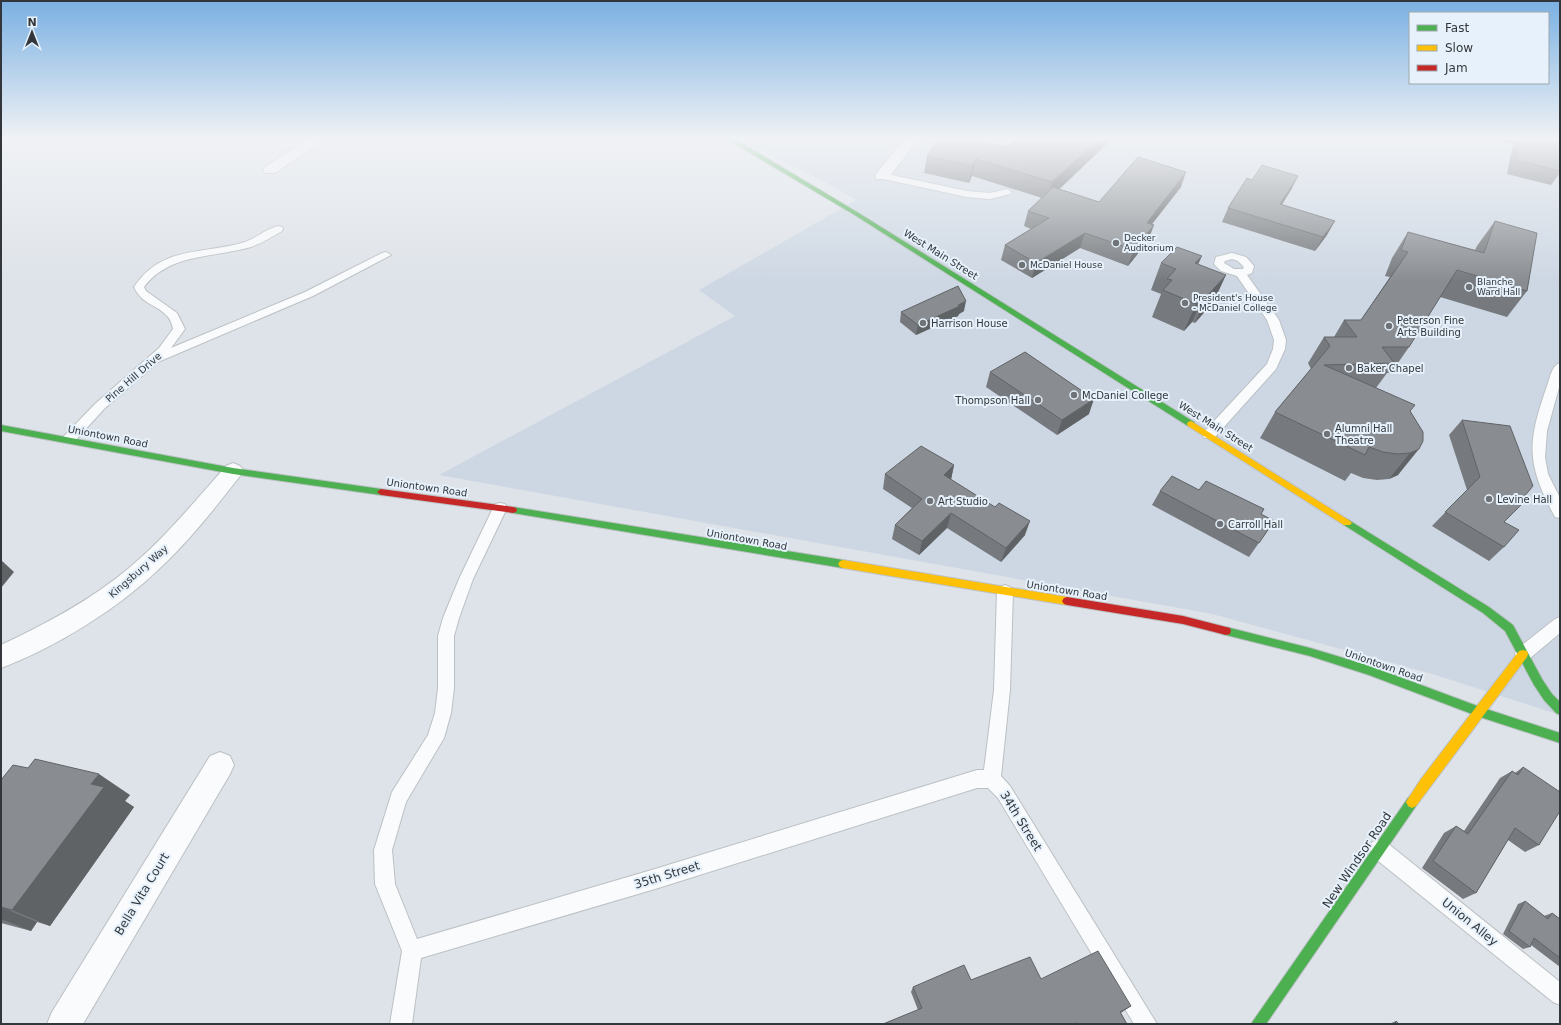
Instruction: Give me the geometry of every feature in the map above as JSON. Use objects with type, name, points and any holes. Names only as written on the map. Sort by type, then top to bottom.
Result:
[{"type":"street","name":"West Main Street","points":[[808,186],[1210,435],[1500,620],[1516,638],[1522,654],[1548,697],[1560,710]]},
{"type":"street","name":"Uniontown Road","points":[[1,428],[68,439],[233,471],[500,508],[1176,619],[1234,632],[1310,652],[1370,671],[1480,712]]},
{"type":"street","name":"Kingsbury Way","points":[[1,657],[36,641],[84,614],[123,586],[180,534],[233,471]]},
{"type":"street","points":[[1522,654],[1480,712],[1560,738]]},
{"type":"street","name":"New Windsor Road","points":[[1258,1024],[1440,761],[1480,712]]},
{"type":"street","name":"Bella Vita Court","points":[[64,1024],[220,765]]},
{"type":"lane","points":[[928,186],[967,194],[990,196],[1007,192]]},
{"type":"lane","name":"Pine Hill Drive","points":[[68,439],[100,406],[163,351],[179,329],[173,315],[148,299],[141,292],[139,287],[143,279],[151,272],[176,259],[244,246],[256,242],[278,229]]},
{"type":"lane","points":[[148,365],[163,356],[309,294],[386,255]]},
{"type":"lane","points":[[1210,435],[1272,366],[1279,349],[1280,340],[1273,320],[1240,273]]},
{"type":"lane","points":[[1560,367],[1546,405],[1539,447],[1540,467],[1560,513]]},
{"type":"lane","points":[[401,1024],[412,951],[385,884],[383,850],[398,798],[435,738],[443,713],[446,688],[446,636],[451,618],[469,572],[500,508]]},
{"type":"lane","points":[[992,780],[1002,690],[1005,591]]},
{"type":"lane","points":[[1522,654],[1560,624]]},
{"type":"lane","name":"35th Street","points":[[412,951],[655,879],[977,779],[992,780]]},
{"type":"lane","name":"34th Street","points":[[992,780],[1004,792],[1146,1024]]},
{"type":"lane","name":"Union Alley","points":[[1379,848],[1560,995]]},
{"type":"shaded area","name":"McDaniel College","points":[[831,186],[1560,186],[1560,715],[1429,673],[1212,614],[439,475],[735,316],[699,290],[856,200]]},
{"type":"building","points":[[1113,186],[1175,186],[1147,223],[1154,225],[1134,250],[1085,233],[1036,263],[1005,245],[1049,218],[1028,211],[1053,187],[1099,202]]},
{"type":"building","points":[[1242,186],[1292,186],[1280,204],[1335,221],[1323,237],[1228,208]]},
{"type":"building","points":[[1495,221],[1537,233],[1527,291],[1457,270],[1409,347],[1382,347],[1394,363],[1324,365],[1415,405],[1410,411],[1423,432],[1423,441],[1419,449],[1410,453],[1397,454],[1383,452],[1369,447],[1365,455],[1275,412],[1330,346],[1324,337],[1357,337],[1344,320],[1361,320],[1408,252],[1401,250],[1408,232],[1484,253]]},
{"type":"building","points":[[1177,247],[1202,256],[1195,263],[1226,275],[1207,296],[1204,295],[1196,304],[1163,290],[1172,280],[1167,279],[1176,269],[1161,263]]},
{"type":"building","points":[[958,286],[966,301],[958,305],[960,306],[918,325],[901,312]]},
{"type":"building","points":[[1025,352],[1094,399],[1062,420],[990,372]]},
{"type":"building","name":"Levine Hall","points":[[1462,420],[1510,426],[1533,486],[1523,498],[1526,500],[1504,522],[1519,530],[1504,547],[1445,512],[1480,477]]},
{"type":"building","name":"Art Studio","points":[[921,446],[954,465],[944,475],[995,507],[999,503],[1030,521],[1006,548],[951,513],[922,541],[895,525],[922,499],[885,474]]},
{"type":"building","points":[[1172,476],[1199,490],[1206,481],[1264,509],[1261,514],[1274,521],[1259,543],[1160,491]]},
{"type":"building","points":[[35,759],[99,774],[91,784],[104,787],[12,910],[1,907],[1,780],[13,765],[28,768]]},
{"type":"building","points":[[1523,767],[1560,792],[1560,811],[1539,845],[1515,828],[1476,893],[1433,861],[1456,826],[1468,834],[1512,771],[1518,775]]},
{"type":"building","points":[[1525,901],[1548,919],[1552,913],[1560,919],[1560,958],[1534,938],[1530,947],[1509,931]]},
{"type":"building","points":[[1098,951],[1131,1006],[1120,1012],[1127,1024],[883,1024],[922,1008],[913,987],[964,965],[971,980],[1030,957],[1041,979]]},
{"type":"traffic: fast","points":[[809,186],[855,213],[1191,424]]},
{"type":"traffic: fast","points":[[1,428],[233,471],[381,492]]},
{"type":"traffic: fast","points":[[513,510],[843,564]]},
{"type":"traffic: fast","points":[[1347,523],[1486,610],[1509,628],[1538,682],[1548,697],[1560,710]]},
{"type":"traffic: fast","points":[[1226,631],[1310,652],[1370,671],[1480,712],[1560,738]]},
{"type":"traffic: fast","points":[[1258,1024],[1412,802]]},
{"type":"traffic: slow","points":[[1191,424],[1347,523]]},
{"type":"traffic: slow","points":[[843,564],[1067,601]]},
{"type":"traffic: slow","points":[[1412,802],[1523,654]]},
{"type":"traffic: jam","points":[[381,492],[513,510]]},
{"type":"traffic: jam","points":[[1067,601],[1183,620],[1226,631]]},
{"type":"place","name":"Decker Auditorium","points":[[1116,243]]},
{"type":"place","name":"McDaniel House","points":[[1022,265]]},
{"type":"place","name":"Blanche Ward Hall","points":[[1469,287]]},
{"type":"place","name":"President's House - McDaniel College","points":[[1185,303]]},
{"type":"place","name":"Harrison House","points":[[923,323]]},
{"type":"place","name":"Peterson Fine Arts Building","points":[[1389,326]]},
{"type":"place","name":"Baker Chapel","points":[[1349,368]]},
{"type":"place","name":"McDaniel College","points":[[1074,395]]},
{"type":"place","name":"Thompson Hall","points":[[1038,400]]},
{"type":"place","name":"Alumni Hall Theatre","points":[[1327,434]]},
{"type":"place","name":"Levine Hall","points":[[1489,499]]},
{"type":"place","name":"Art Studio","points":[[930,501]]},
{"type":"place","name":"Carroll Hall","points":[[1220,524]]}]
